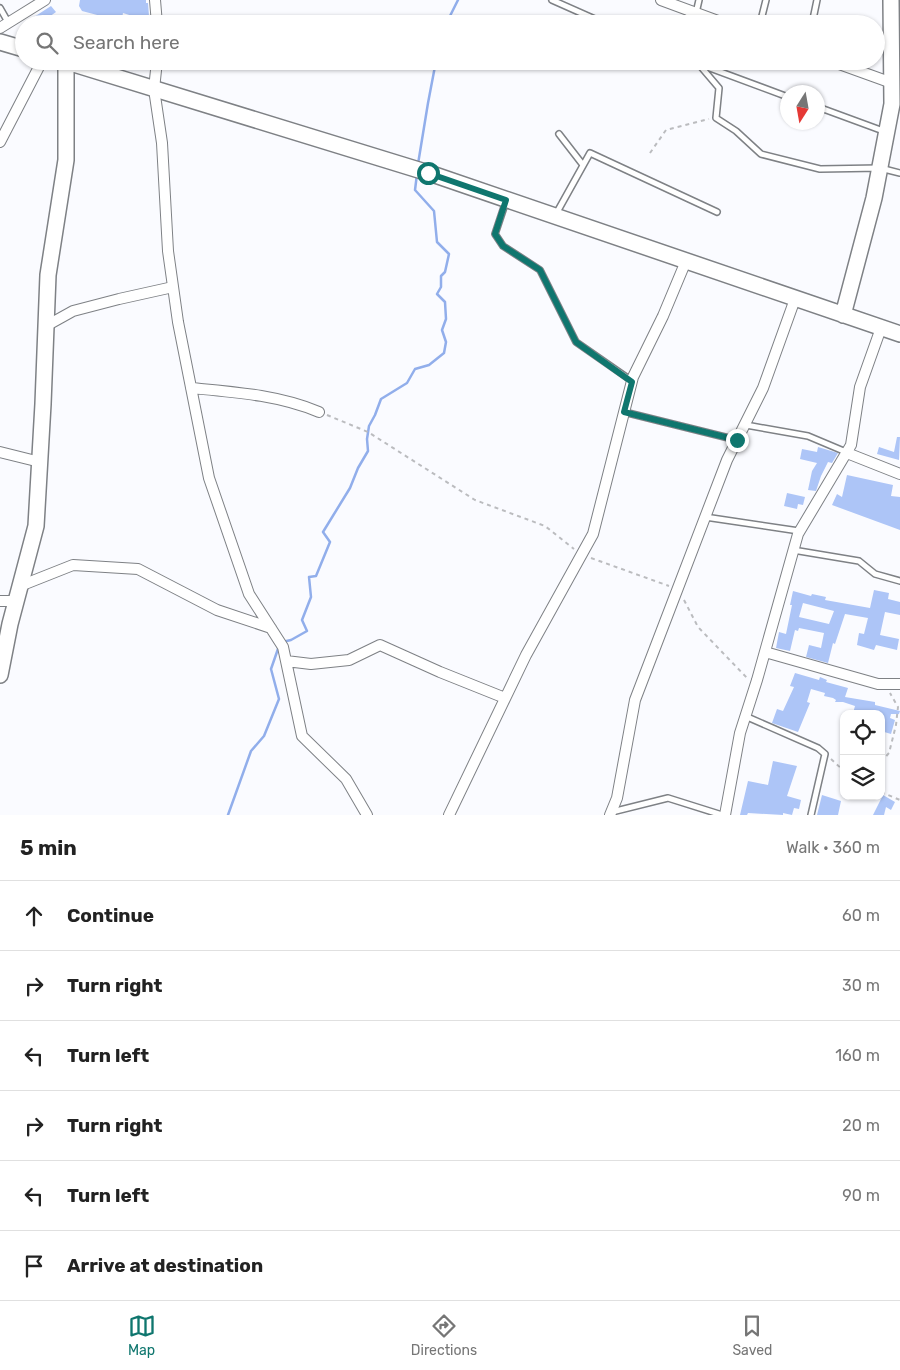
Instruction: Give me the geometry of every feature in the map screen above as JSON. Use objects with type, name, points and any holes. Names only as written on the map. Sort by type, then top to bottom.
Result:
[{"type":"main road","points":[[843,315],[874,198],[886,132],[896,109],[892,83],[892,0]]},
{"type":"main road","points":[[0,42],[15,46]]},
{"type":"main road","points":[[0,674],[16,601],[36,526],[48,275],[66,160],[65,70]]},
{"type":"main road","points":[[91,70],[478,190],[900,334]]},
{"type":"street","points":[[20,15],[45,0]]},
{"type":"street","points":[[155,0],[156,15]]},
{"type":"street","points":[[661,0],[701,15]]},
{"type":"street","points":[[4,25],[15,18]]},
{"type":"street","points":[[0,142],[37,70]]},
{"type":"street","points":[[156,70],[154,89],[162,143],[168,251],[178,322],[209,478],[248,594],[283,647],[302,736],[346,779],[367,815]]},
{"type":"street","points":[[856,70],[892,83]]},
{"type":"street","points":[[449,815],[526,655],[593,534],[632,382],[686,261]]},
{"type":"street","points":[[46,326],[74,312],[119,299],[173,287]]},
{"type":"street","points":[[611,814],[617,798],[635,700],[727,460],[763,388],[795,299]]},
{"type":"street","points":[[724,815],[740,733],[793,550],[800,531],[851,445],[860,387],[881,328]]},
{"type":"street","points":[[191,388],[240,392],[304,406],[319,412]]},
{"type":"street","points":[[0,452],[40,462]]},
{"type":"street","points":[[846,452],[900,474]]},
{"type":"street","points":[[20,586],[74,565],[138,569],[217,610],[271,628]]},
{"type":"street","points":[[0,601],[16,601]]},
{"type":"street","points":[[286,661],[311,664],[349,660],[380,645],[505,698]]},
{"type":"street","points":[[765,652],[878,684],[900,684]]},
{"type":"lane","points":[[552,0],[586,15]]},
{"type":"lane","points":[[691,15],[699,0]]},
{"type":"lane","points":[[762,15],[766,0]]},
{"type":"lane","points":[[814,15],[817,0]]},
{"type":"lane","points":[[0,8],[4,25]]},
{"type":"lane","points":[[705,70],[720,88],[716,118],[736,131],[762,154],[820,169],[880,168],[900,173]]},
{"type":"lane","points":[[713,70],[780,94]]},
{"type":"lane","points":[[825,110],[886,132]]},
{"type":"lane","points":[[559,134],[583,165]]},
{"type":"lane","points":[[555,216],[590,152],[717,212]]},
{"type":"lane","points":[[506,200],[495,234],[503,246],[540,270],[576,342],[632,382]]},
{"type":"lane","points":[[624,412],[737,440]]},
{"type":"lane","points":[[746,425],[808,436],[846,452]]},
{"type":"lane","points":[[705,517],[800,531]]},
{"type":"lane","points":[[793,550],[859,561],[875,574],[900,581]]},
{"type":"lane","points":[[745,716],[818,748],[825,754],[811,815]]},
{"type":"lane","points":[[611,814],[668,798],[724,815]]},
{"type":"path","points":[[650,153],[666,130],[716,118]]},
{"type":"path","points":[[319,412],[368,432],[474,500],[545,526],[582,555],[677,588],[698,627],[755,686]]},
{"type":"path","points":[[885,684],[899,706],[889,753],[885,758]]},
{"type":"path","points":[[825,754],[840,767]]},
{"type":"path","points":[[885,794],[900,800]]},
{"type":"building","points":[[80,0],[146,0],[149,15],[129,15],[123,13],[123,15],[97,15],[82,11],[79,6]]},
{"type":"building","points":[[51,6],[56,12],[52,15],[37,15]]},
{"type":"building","points":[[897,437],[900,437],[899,460],[877,454],[879,447],[894,452]]},
{"type":"building","points":[[818,447],[838,453],[832,463],[828,462],[816,491],[808,490],[812,471],[817,463],[800,459],[802,449],[817,452]]},
{"type":"building","points":[[847,475],[893,485],[891,496],[900,497],[900,530],[832,505],[837,494],[842,497]]},
{"type":"building","points":[[787,493],[805,497],[803,505],[798,504],[797,509],[784,506]]},
{"type":"building","points":[[874,590],[889,593],[888,599],[900,602],[900,615],[885,612],[880,635],[899,639],[897,650],[876,645],[874,650],[857,645],[859,633],[864,634],[868,618],[845,614],[835,644],[833,643],[828,663],[806,657],[809,645],[821,648],[824,633],[799,628],[798,631],[795,630],[790,651],[776,648],[779,632],[786,634],[793,591],[811,596],[812,594],[826,597],[825,600],[870,608]],"holes":[[[803,603],[834,611],[829,624],[799,617]]]},
{"type":"building","points":[[795,673],[819,680],[820,677],[827,680],[826,682],[848,688],[845,697],[875,702],[875,705],[900,711],[899,714],[891,714],[890,718],[895,720],[891,734],[885,732],[885,710],[854,710],[855,706],[843,702],[835,702],[836,700],[833,698],[824,696],[825,693],[811,689],[807,702],[810,703],[798,732],[772,723],[777,709],[783,711],[794,687],[790,686]]},
{"type":"building","points":[[773,761],[797,766],[787,796],[801,800],[799,809],[794,808],[792,815],[783,813],[783,815],[748,813],[747,815],[740,815],[748,781],[768,785]]},
{"type":"building","points":[[822,795],[841,801],[838,815],[817,815]]},
{"type":"building","points":[[885,796],[895,802],[891,810],[886,807],[884,815],[873,815],[880,800],[885,800]]},
{"type":"waterway","points":[[450,15],[458,0]]},
{"type":"waterway","points":[[418,164],[434,70]]},
{"type":"waterway","points":[[282,642],[291,640],[307,631],[302,620],[311,597],[309,577],[316,576],[330,542],[323,532],[350,488],[358,468],[368,451],[369,426],[381,399],[407,383],[415,369],[429,365],[444,353],[446,342],[442,330],[446,319],[445,302],[437,294],[441,287],[441,276],[445,272],[449,254],[437,242],[434,211],[415,190],[417,174]]},
{"type":"waterway","points":[[228,815],[251,751],[264,736],[279,699],[271,669],[279,646]]},
{"type":"route","points":[[428,173],[506,200],[495,234],[503,246],[540,270],[576,342],[632,382],[624,412],[737,440]]}]
